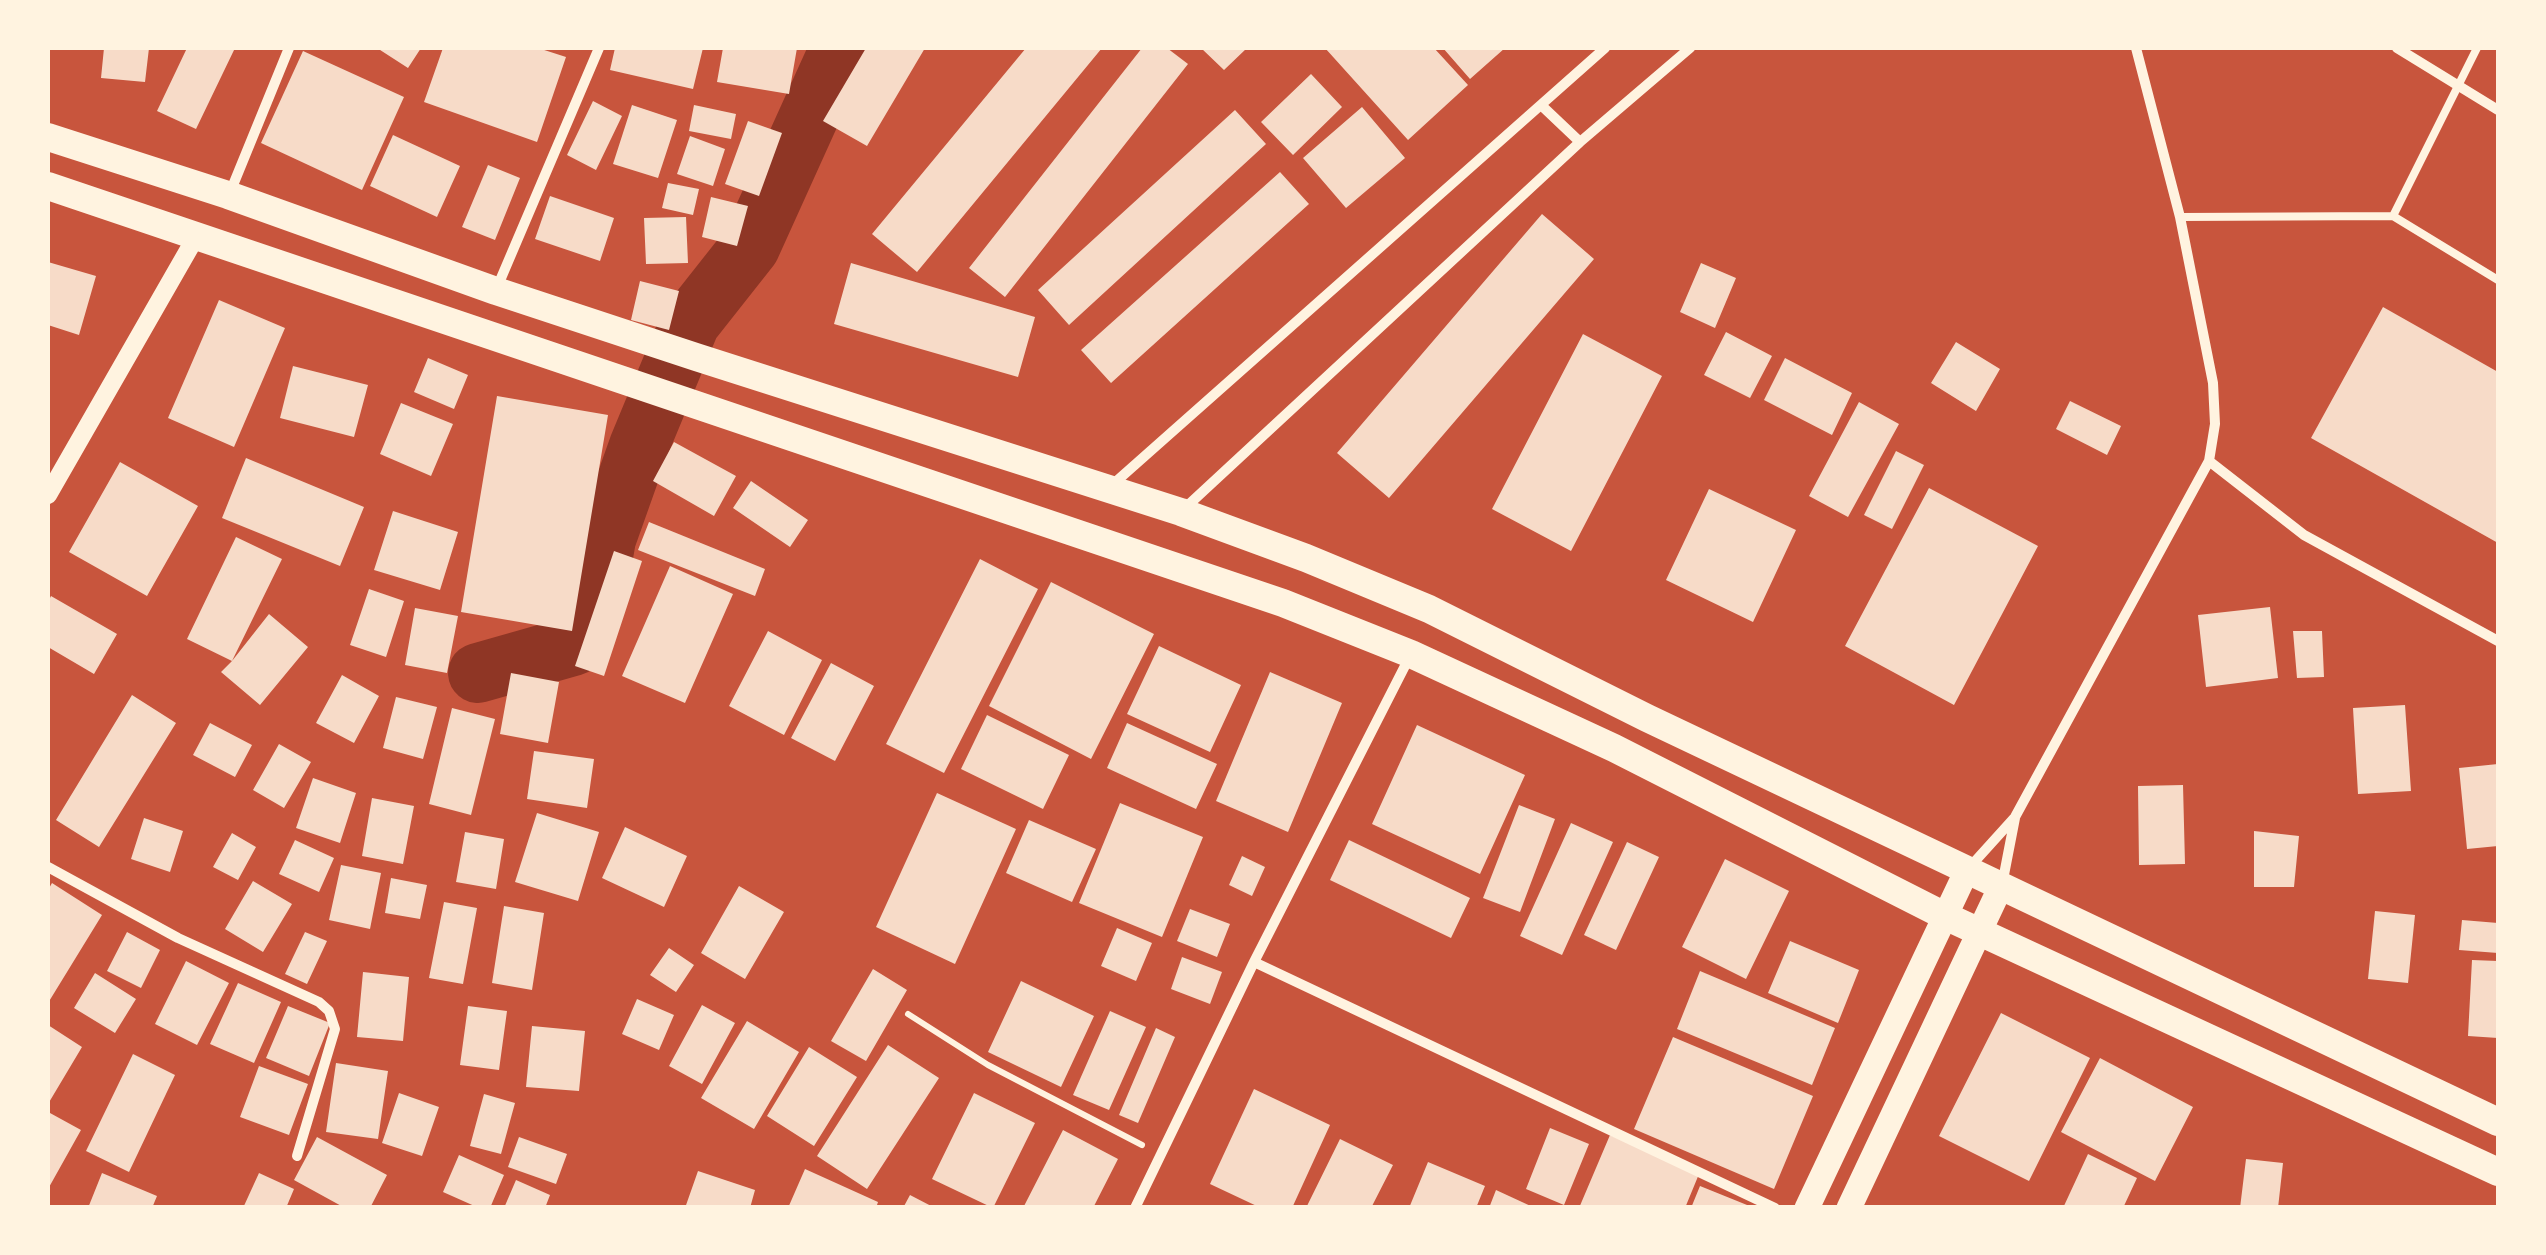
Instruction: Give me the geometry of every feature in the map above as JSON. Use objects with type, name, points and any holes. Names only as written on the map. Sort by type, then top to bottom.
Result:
[{"type":"highway","points":[[48,137],[228,195],[696,358],[1180,512],[1430,609],[1647,718],[2498,1122]]},
{"type":"highway","points":[[48,186],[1284,603],[1411,654],[1614,748],[1943,915],[2498,1172]]},
{"type":"main road","points":[[1808,1208],[1967,870]]},
{"type":"main road","points":[[1848,1208],[2002,886]]},
{"type":"street","points":[[228,195],[289,48]]},
{"type":"street","points":[[496,291],[600,48]]},
{"type":"street","points":[[1107,490],[1605,48]]},
{"type":"street","points":[[1180,512],[1580,142],[1690,48]]},
{"type":"street","points":[[1967,870],[2015,817],[2209,461],[2215,424],[2214,383],[2180,217],[2136,48]]},
{"type":"street","points":[[2397,48],[2498,110]]},
{"type":"street","points":[[1541,105],[1580,142]]},
{"type":"street","points":[[48,495],[197,235]]},
{"type":"street","points":[[2209,461],[2304,535],[2498,640]]},
{"type":"street","points":[[1135,1208],[1254,962],[1411,654]]},
{"type":"street","points":[[2002,886],[2015,817]]},
{"type":"street","points":[[48,867],[178,938],[330,1011],[335,1028],[297,1156]]},
{"type":"street","points":[[1254,962],[1775,1208]]},
{"type":"lane","points":[[2393,216],[2477,48]]},
{"type":"lane","points":[[2180,217],[2393,216],[2498,280]]},
{"type":"path","points":[[908,1014],[988,1065],[1160,1155]]},
{"type":"building","points":[[104,48],[149,48],[145,82],[101,78]]},
{"type":"building","points":[[187,48],[235,48],[196,129],[157,111]]},
{"type":"building","points":[[377,48],[421,48],[408,68]]},
{"type":"building","points":[[443,48],[538,48],[566,57],[537,142],[424,102]]},
{"type":"building","points":[[615,48],[703,48],[693,89],[610,70]]},
{"type":"building","points":[[723,48],[797,48],[789,94],[717,82]]},
{"type":"building","points":[[866,48],[925,48],[867,146],[823,121]]},
{"type":"building","points":[[1026,48],[1102,48],[917,272],[872,234]]},
{"type":"building","points":[[1142,48],[1167,48],[1188,64],[1005,297],[969,268]]},
{"type":"building","points":[[1201,48],[1247,48],[1224,70]]},
{"type":"building","points":[[1325,48],[1434,48],[1468,85],[1408,140]]},
{"type":"building","points":[[1443,48],[1505,48],[1470,79]]},
{"type":"building","points":[[303,51],[404,97],[362,190],[261,143]]},
{"type":"building","points":[[1311,74],[1342,107],[1293,155],[1261,122]]},
{"type":"building","points":[[593,101],[622,116],[596,170],[567,155]]},
{"type":"building","points":[[632,105],[677,120],[658,178],[613,164]]},
{"type":"building","points":[[694,105],[736,114],[731,139],[689,131]]},
{"type":"building","points":[[1362,107],[1405,158],[1346,208],[1303,158]]},
{"type":"building","points":[[1235,110],[1266,144],[1069,325],[1038,290]]},
{"type":"building","points":[[748,121],[782,133],[759,196],[725,184]]},
{"type":"building","points":[[393,135],[460,166],[437,217],[370,186]]},
{"type":"building","points":[[690,136],[725,149],[713,186],[677,174]]},
{"type":"building","points":[[488,165],[520,178],[495,240],[462,227]]},
{"type":"building","points":[[1280,172],[1309,204],[1111,383],[1081,350]]},
{"type":"building","points":[[668,183],[699,189],[693,215],[662,208]]},
{"type":"building","points":[[550,196],[614,218],[600,261],[535,239]]},
{"type":"building","points":[[711,197],[748,206],[737,246],[702,237]]},
{"type":"building","points":[[1542,214],[1594,259],[1389,498],[1337,453]]},
{"type":"building","points":[[686,217],[688,263],[646,264],[644,218]]},
{"type":"building","points":[[48,262],[96,276],[79,335],[48,325]]},
{"type":"building","points":[[851,263],[1035,317],[1018,377],[834,324]]},
{"type":"building","points":[[1701,263],[1736,278],[1715,328],[1680,312]]},
{"type":"building","points":[[640,281],[679,291],[669,330],[631,320]]},
{"type":"building","points":[[219,300],[285,328],[234,447],[168,418]]},
{"type":"building","points":[[2383,307],[2498,372],[2498,543],[2311,438]]},
{"type":"building","points":[[1726,332],[1772,356],[1750,398],[1704,375]]},
{"type":"building","points":[[1583,334],[1662,376],[1571,551],[1492,509]]},
{"type":"building","points":[[1956,342],[2000,369],[1976,411],[1931,383]]},
{"type":"building","points":[[428,358],[468,375],[454,409],[414,392]]},
{"type":"building","points":[[1785,358],[1852,393],[1832,435],[1764,400]]},
{"type":"building","points":[[293,366],[368,385],[354,437],[280,418]]},
{"type":"building","points":[[497,396],[608,415],[572,631],[461,612]]},
{"type":"building","points":[[2070,401],[2121,426],[2107,455],[2056,429]]},
{"type":"building","points":[[1859,402],[1899,424],[1848,517],[1809,496]]},
{"type":"building","points":[[401,403],[453,424],[431,476],[380,454]]},
{"type":"building","points":[[674,442],[736,476],[714,516],[653,481]]},
{"type":"building","points":[[1896,451],[1924,465],[1892,529],[1864,515]]},
{"type":"building","points":[[246,458],[364,507],[340,566],[222,518]]},
{"type":"building","points":[[120,462],[198,506],[147,596],[69,552]]},
{"type":"building","points":[[751,481],[808,520],[790,547],[733,508]]},
{"type":"building","points":[[1929,488],[2038,546],[1954,705],[1845,646]]},
{"type":"building","points":[[1709,489],[1796,530],[1753,622],[1666,580]]},
{"type":"building","points":[[393,511],[458,532],[440,590],[374,570]]},
{"type":"building","points":[[649,522],[765,569],[755,596],[638,550]]},
{"type":"building","points":[[236,537],[282,559],[232,661],[187,639]]},
{"type":"building","points":[[614,551],[642,561],[604,676],[575,666]]},
{"type":"building","points":[[980,559],[1038,589],[944,773],[886,744]]},
{"type":"building","points":[[670,566],[733,594],[685,703],[622,676]]},
{"type":"building","points":[[1051,582],[1154,634],[1091,759],[989,706]]},
{"type":"building","points":[[369,589],[404,601],[386,657],[350,645]]},
{"type":"building","points":[[51,596],[117,634],[94,674],[48,647]]},
{"type":"building","points":[[2270,607],[2278,678],[2206,687],[2198,615]]},
{"type":"building","points":[[415,608],[458,616],[447,673],[405,665]]},
{"type":"building","points":[[269,614],[308,647],[260,705],[221,672]]},
{"type":"building","points":[[768,631],[822,660],[784,735],[729,706]]},
{"type":"building","points":[[2293,631],[2322,631],[2324,677],[2297,678]]},
{"type":"building","points":[[1159,646],[1241,685],[1210,752],[1127,714]]},
{"type":"building","points":[[831,663],[874,686],[835,761],[791,738]]},
{"type":"building","points":[[1270,672],[1342,703],[1288,832],[1216,801]]},
{"type":"building","points":[[511,673],[559,682],[548,743],[500,734]]},
{"type":"building","points":[[342,675],[379,696],[354,743],[316,723]]},
{"type":"building","points":[[132,695],[176,723],[99,847],[56,820]]},
{"type":"building","points":[[396,697],[437,707],[423,759],[383,748]]},
{"type":"building","points":[[2405,705],[2411,791],[2358,794],[2353,708]]},
{"type":"building","points":[[452,708],[495,719],[471,815],[429,804]]},
{"type":"building","points":[[987,715],[1069,755],[1043,809],[961,769]]},
{"type":"building","points":[[210,723],[252,745],[235,777],[193,755]]},
{"type":"building","points":[[1127,723],[1217,764],[1196,809],[1107,768]]},
{"type":"building","points":[[1417,725],[1525,775],[1480,874],[1372,824]]},
{"type":"building","points":[[279,744],[311,762],[284,808],[253,790]]},
{"type":"building","points":[[534,751],[594,759],[587,808],[527,799]]},
{"type":"building","points":[[2498,764],[2498,846],[2467,849],[2459,768]]},
{"type":"building","points":[[313,778],[356,793],[340,843],[296,828]]},
{"type":"building","points":[[2183,785],[2185,864],[2139,865],[2138,786]]},
{"type":"building","points":[[937,793],[1016,829],[955,964],[876,927]]},
{"type":"building","points":[[372,798],[414,806],[403,864],[362,856]]},
{"type":"building","points":[[1120,803],[1203,837],[1162,937],[1079,903]]},
{"type":"building","points":[[1519,805],[1555,819],[1520,912],[1483,898]]},
{"type":"building","points":[[537,813],[599,832],[578,901],[515,882]]},
{"type":"building","points":[[144,818],[183,831],[170,872],[131,859]]},
{"type":"building","points":[[1029,820],[1096,849],[1072,902],[1006,873]]},
{"type":"building","points":[[1571,823],[1613,842],[1562,955],[1520,936]]},
{"type":"building","points":[[625,827],[687,856],[664,907],[602,878]]},
{"type":"building","points":[[2254,831],[2299,836],[2294,887],[2254,887]]},
{"type":"building","points":[[465,832],[504,839],[496,889],[456,882]]},
{"type":"building","points":[[232,833],[256,847],[238,880],[213,867]]},
{"type":"building","points":[[295,840],[334,858],[319,892],[279,874]]},
{"type":"building","points":[[1349,840],[1470,898],[1451,938],[1330,880]]},
{"type":"building","points":[[1627,842],[1659,857],[1616,950],[1584,935]]},
{"type":"building","points":[[1242,856],[1265,867],[1252,896],[1229,885]]},
{"type":"building","points":[[1725,859],[1789,891],[1746,979],[1682,947]]},
{"type":"building","points":[[341,865],[381,873],[370,929],[329,920]]},
{"type":"building","points":[[391,878],[427,885],[420,919],[385,913]]},
{"type":"building","points":[[253,881],[292,904],[263,952],[225,929]]},
{"type":"building","points":[[52,883],[102,915],[48,1003],[48,890]]},
{"type":"building","points":[[739,886],[784,912],[745,979],[701,953]]},
{"type":"building","points":[[444,902],[477,908],[463,984],[429,978]]},
{"type":"building","points":[[504,906],[544,913],[532,990],[492,983]]},
{"type":"building","points":[[1190,909],[1230,924],[1217,957],[1177,941]]},
{"type":"building","points":[[2375,911],[2415,915],[2408,983],[2368,979]]},
{"type":"building","points":[[2462,920],[2498,923],[2498,953],[2459,950]]},
{"type":"building","points":[[1117,928],[1152,943],[1136,981],[1101,966]]},
{"type":"building","points":[[127,932],[160,950],[141,988],[107,971]]},
{"type":"building","points":[[305,932],[327,941],[307,984],[285,974]]},
{"type":"building","points":[[1790,941],[1859,970],[1838,1023],[1768,993]]},
{"type":"building","points":[[669,948],[694,965],[676,992],[650,975]]},
{"type":"building","points":[[1182,957],[1222,972],[1210,1004],[1171,989]]},
{"type":"building","points":[[2472,960],[2498,961],[2498,1038],[2468,1036]]},
{"type":"building","points":[[186,961],[229,983],[197,1045],[155,1024]]},
{"type":"building","points":[[873,969],[907,990],[866,1061],[831,1041]]},
{"type":"building","points":[[1700,971],[1835,1028],[1812,1085],[1677,1029]]},
{"type":"building","points":[[363,972],[409,977],[403,1041],[357,1037]]},
{"type":"building","points":[[95,973],[136,999],[115,1033],[74,1008]]},
{"type":"building","points":[[1021,981],[1094,1016],[1061,1087],[988,1052]]},
{"type":"building","points":[[238,983],[281,1002],[254,1063],[210,1044]]},
{"type":"building","points":[[637,999],[674,1015],[659,1050],[622,1034]]},
{"type":"building","points":[[702,1005],[735,1023],[702,1084],[669,1066]]},
{"type":"building","points":[[288,1006],[330,1023],[309,1076],[266,1058]]},
{"type":"building","points":[[468,1006],[507,1011],[499,1070],[460,1065]]},
{"type":"building","points":[[1110,1011],[1146,1027],[1109,1110],[1073,1095]]},
{"type":"building","points":[[2001,1013],[2090,1058],[2029,1181],[1939,1136]]},
{"type":"building","points":[[747,1021],[799,1052],[754,1129],[701,1098]]},
{"type":"building","points":[[48,1025],[82,1047],[48,1104]]},
{"type":"building","points":[[532,1026],[585,1031],[579,1091],[526,1087]]},
{"type":"building","points":[[1156,1028],[1175,1037],[1138,1123],[1119,1115]]},
{"type":"building","points":[[1673,1037],[1813,1096],[1774,1189],[1634,1129]]},
{"type":"building","points":[[888,1045],[939,1078],[867,1189],[817,1156]]},
{"type":"building","points":[[809,1047],[857,1077],[814,1146],[767,1116]]},
{"type":"building","points":[[133,1054],[175,1075],[129,1172],[86,1151]]},
{"type":"building","points":[[2100,1058],[2193,1107],[2155,1181],[2061,1132]]},
{"type":"building","points":[[336,1063],[388,1071],[378,1139],[326,1132]]},
{"type":"building","points":[[259,1066],[308,1084],[289,1135],[240,1117]]},
{"type":"building","points":[[1254,1089],[1330,1125],[1292,1208],[1261,1208],[1210,1184]]},
{"type":"building","points":[[399,1093],[439,1107],[422,1156],[382,1143]]},
{"type":"building","points":[[974,1093],[1035,1123],[993,1208],[932,1179]]},
{"type":"building","points":[[484,1094],[515,1103],[501,1154],[470,1146]]},
{"type":"building","points":[[50,1113],[81,1130],[48,1189],[48,1117]]},
{"type":"building","points":[[1550,1128],[1589,1144],[1564,1205],[1526,1189]]},
{"type":"building","points":[[1063,1130],[1118,1159],[1093,1208],[1023,1208]]},
{"type":"building","points":[[1610,1135],[1699,1174],[1685,1208],[1579,1208]]},
{"type":"building","points":[[317,1137],[387,1175],[370,1208],[345,1208],[294,1180]]},
{"type":"building","points":[[519,1137],[567,1154],[556,1184],[508,1167]]},
{"type":"building","points":[[1340,1139],[1393,1165],[1371,1208],[1306,1208]]},
{"type":"building","points":[[2088,1154],[2137,1178],[2123,1208],[2063,1208]]},
{"type":"building","points":[[459,1155],[504,1175],[490,1208],[479,1208],[443,1192]]},
{"type":"building","points":[[2246,1159],[2283,1163],[2278,1208],[2240,1208]]},
{"type":"building","points":[[1428,1162],[1485,1186],[1476,1208],[1409,1208]]},
{"type":"building","points":[[805,1169],[878,1202],[876,1208],[788,1208]]},
{"type":"building","points":[[698,1171],[755,1190],[750,1208],[685,1208]]},
{"type":"building","points":[[102,1173],[157,1196],[152,1208],[88,1208]]},
{"type":"building","points":[[259,1173],[294,1189],[286,1208],[243,1208]]},
{"type":"building","points":[[516,1180],[550,1195],[545,1208],[504,1208]]},
{"type":"building","points":[[1700,1186],[1752,1207],[1752,1208],[1691,1208]]},
{"type":"building","points":[[1496,1190],[1535,1208],[1489,1208]]},
{"type":"building","points":[[910,1195],[935,1208],[903,1208]]},
{"type":"waterway","points":[[478,673],[573,646],[639,446],[690,323],[750,247],[840,48]]}]
